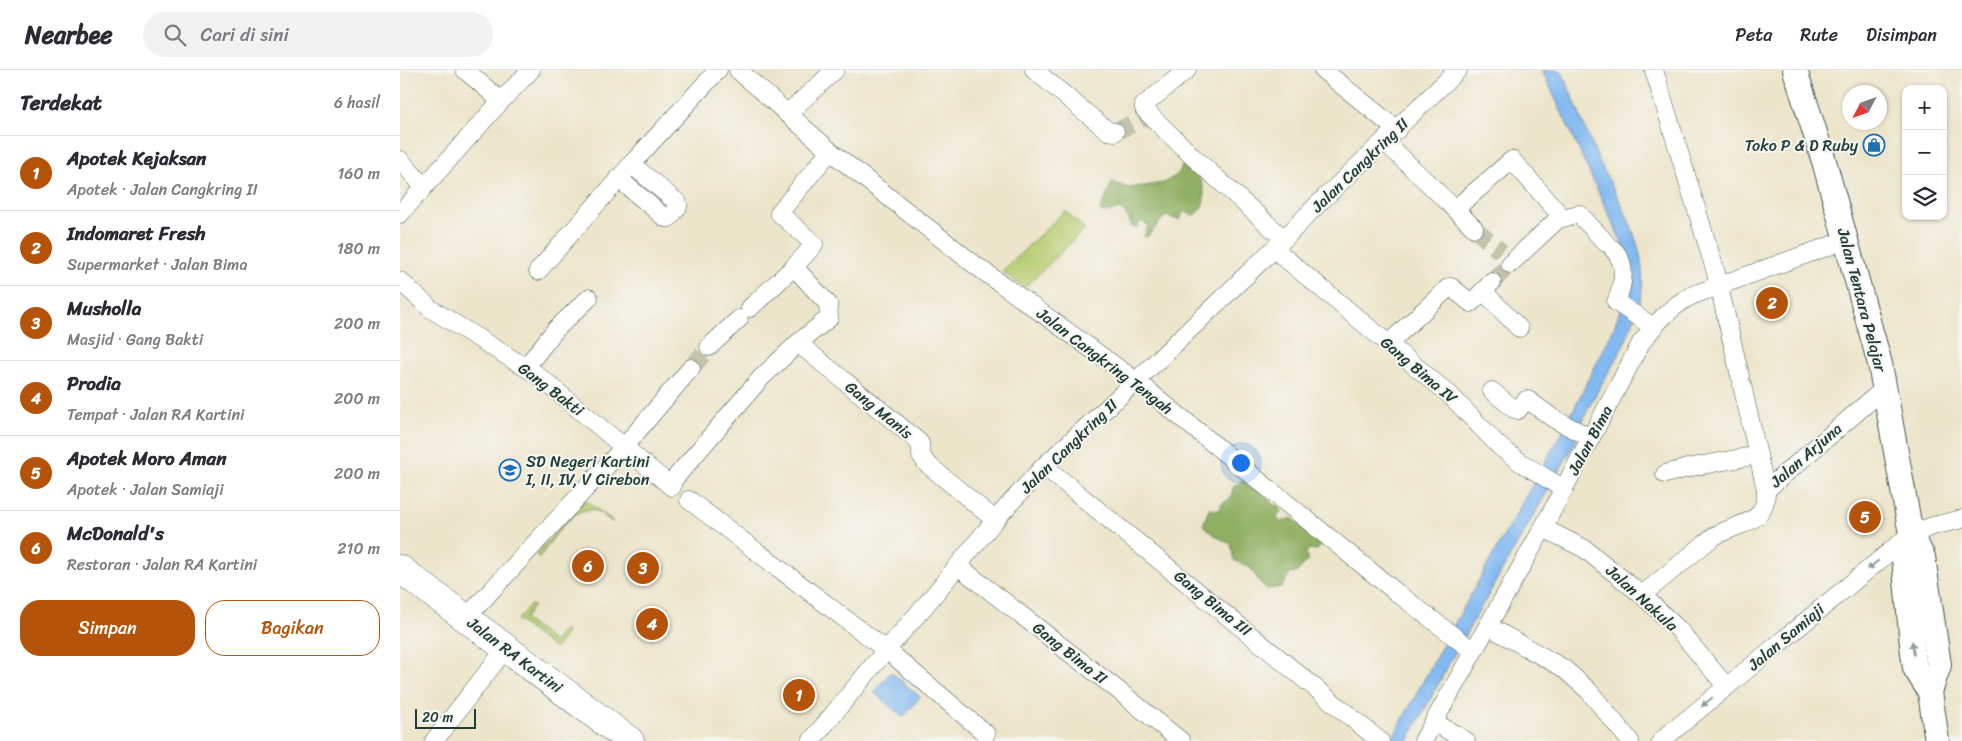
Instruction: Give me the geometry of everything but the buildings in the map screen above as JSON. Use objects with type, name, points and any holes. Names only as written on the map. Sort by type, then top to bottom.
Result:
[{"type":"main road","name":"Jalan Tentara Pelajar","points":[[1795,70],[1824,161],[1880,364],[1910,534],[1904,558],[1915,668],[1930,692],[1937,741]]},
{"type":"main road","name":"Jalan RA Kartini","points":[[400,569],[630,741]]},
{"type":"street","points":[[465,70],[501,101]]},
{"type":"street","points":[[400,214],[531,70]]},
{"type":"street","points":[[538,271],[618,178],[718,70]]},
{"type":"street","name":"Jalan Cangkring Tengah","points":[[738,70],[830,151],[975,265],[1136,381],[1469,648]]},
{"type":"street","points":[[787,114],[835,70]]},
{"type":"street","points":[[1034,70],[1108,131],[1115,132]]},
{"type":"street","name":"Gang Bima IV","points":[[1187,70],[1144,105],[1146,115],[1279,244],[1388,344],[1450,395],[1498,446],[1559,487]]},
{"type":"street","points":[[1323,70],[1391,136],[1474,228]]},
{"type":"street","name":"Jalan Cangkring II","points":[[811,741],[995,520],[1044,466],[1136,381],[1458,70]]},
{"type":"street","points":[[1654,70],[1719,286],[1766,490]]},
{"type":"street","points":[[709,347],[794,267],[814,244],[779,213],[830,151]]},
{"type":"street","points":[[400,160],[424,187]]},
{"type":"street","points":[[1456,209],[1512,160],[1562,217]]},
{"type":"street","points":[[618,178],[665,218],[669,218],[678,207],[678,203],[631,164]]},
{"type":"street","points":[[1507,260],[1562,217],[1579,214],[1617,254],[1621,263],[1624,279],[1616,302],[1653,327]]},
{"type":"street","name":"Jalan Bima","points":[[1423,741],[1469,648],[1488,626],[1543,528],[1578,432],[1653,327],[1664,314],[1681,301],[1846,240]]},
{"type":"street","points":[[794,267],[829,305],[829,318],[798,343]]},
{"type":"street","name":"Gang Bakti","points":[[400,281],[431,309],[513,362],[526,367],[670,486],[760,379],[798,343]]},
{"type":"street","points":[[1388,344],[1450,287],[1470,303],[1488,287],[1519,328]]},
{"type":"street","points":[[526,367],[556,329],[589,298]]},
{"type":"street","name":"Gang Manis","points":[[798,343],[920,443],[921,455],[926,463],[995,520]]},
{"type":"street","points":[[466,618],[624,447],[691,368]]},
{"type":"street","name":"Jalan Arjuna","points":[[1642,595],[1713,537],[1723,531],[1748,522],[1762,513],[1766,501],[1766,490],[1885,388]]},
{"type":"street","points":[[1492,391],[1514,409],[1518,410],[1528,400],[1554,419],[1578,432]]},
{"type":"street","points":[[1665,474],[1758,455]]},
{"type":"street","name":"Gang Bima III","points":[[1044,466],[1380,741]]},
{"type":"street","points":[[689,500],[886,650],[986,734]]},
{"type":"street","points":[[1910,534],[1962,519]]},
{"type":"street","name":"Jalan Nakula","points":[[1543,528],[1585,549],[1642,595],[1678,629],[1726,686]]},
{"type":"street","name":"Jalan Samiaji","points":[[1661,741],[1910,534]]},
{"type":"street","name":"Gang Bima II","points":[[958,566],[1120,691],[1181,741]]},
{"type":"street","points":[[1488,626],[1563,668],[1588,690],[1630,741]]},
{"type":"street","points":[[434,741],[506,648]]},
{"type":"street","points":[[1434,722],[1466,741]]},
{"type":"green space","points":[[1187,162],[1197,174],[1203,187],[1204,201],[1197,214],[1192,215],[1183,211],[1181,218],[1178,220],[1165,216],[1147,237],[1144,236],[1148,225],[1141,221],[1137,227],[1132,227],[1128,217],[1120,209],[1104,213],[1100,211],[1112,182],[1128,188],[1164,183],[1178,174],[1183,164]]},
{"type":"green space","points":[[1065,211],[1085,229],[1024,288],[1002,271]]},
{"type":"green space","points":[[1248,479],[1275,506],[1279,505],[1282,511],[1277,516],[1278,520],[1281,522],[1292,518],[1316,538],[1321,546],[1317,550],[1308,549],[1306,554],[1308,560],[1296,573],[1290,574],[1282,587],[1267,589],[1251,568],[1234,560],[1231,544],[1216,536],[1203,525],[1209,509],[1220,510],[1221,504],[1230,499],[1234,486]]},
{"type":"green space","points":[[585,500],[613,521],[592,510],[576,514],[555,535],[539,558],[536,554]]},
{"type":"green space","points":[[530,605],[534,606],[524,619],[554,642],[565,629],[565,636],[555,649],[517,620]]},
{"type":"water","points":[[1542,70],[1561,70],[1594,150],[1634,233],[1642,272],[1642,291],[1637,311],[1625,342],[1585,416],[1576,441],[1456,651],[1408,741],[1391,741],[1567,423],[1614,328],[1627,288],[1626,259],[1623,245]]},
{"type":"water","points":[[891,672],[920,697],[903,717],[874,692]]},
{"type":"tunnel","points":[[1115,132],[1145,116]]},
{"type":"tunnel","points":[[1474,228],[1501,252]]},
{"type":"tunnel","points":[[1492,282],[1510,264]]},
{"type":"tunnel","points":[[691,368],[709,347]]},
{"type":"place","name":"Toko P & D Ruby","points":[[1874,145]]},
{"type":"place","name":"Indomaret Fresh","points":[[1772,303]]},
{"type":"place","name":"SD Negeri Kartini I, II, IV, V Cirebon","points":[[510,470]]},
{"type":"place","name":"Apotek Moro Aman","points":[[1865,517]]},
{"type":"place","name":"McDonald's","points":[[588,566]]},
{"type":"place","name":"Musholla","points":[[643,568]]},
{"type":"place","name":"Prodia","points":[[652,624]]},
{"type":"place","name":"Apotek Kejaksan","points":[[799,695]]}]
